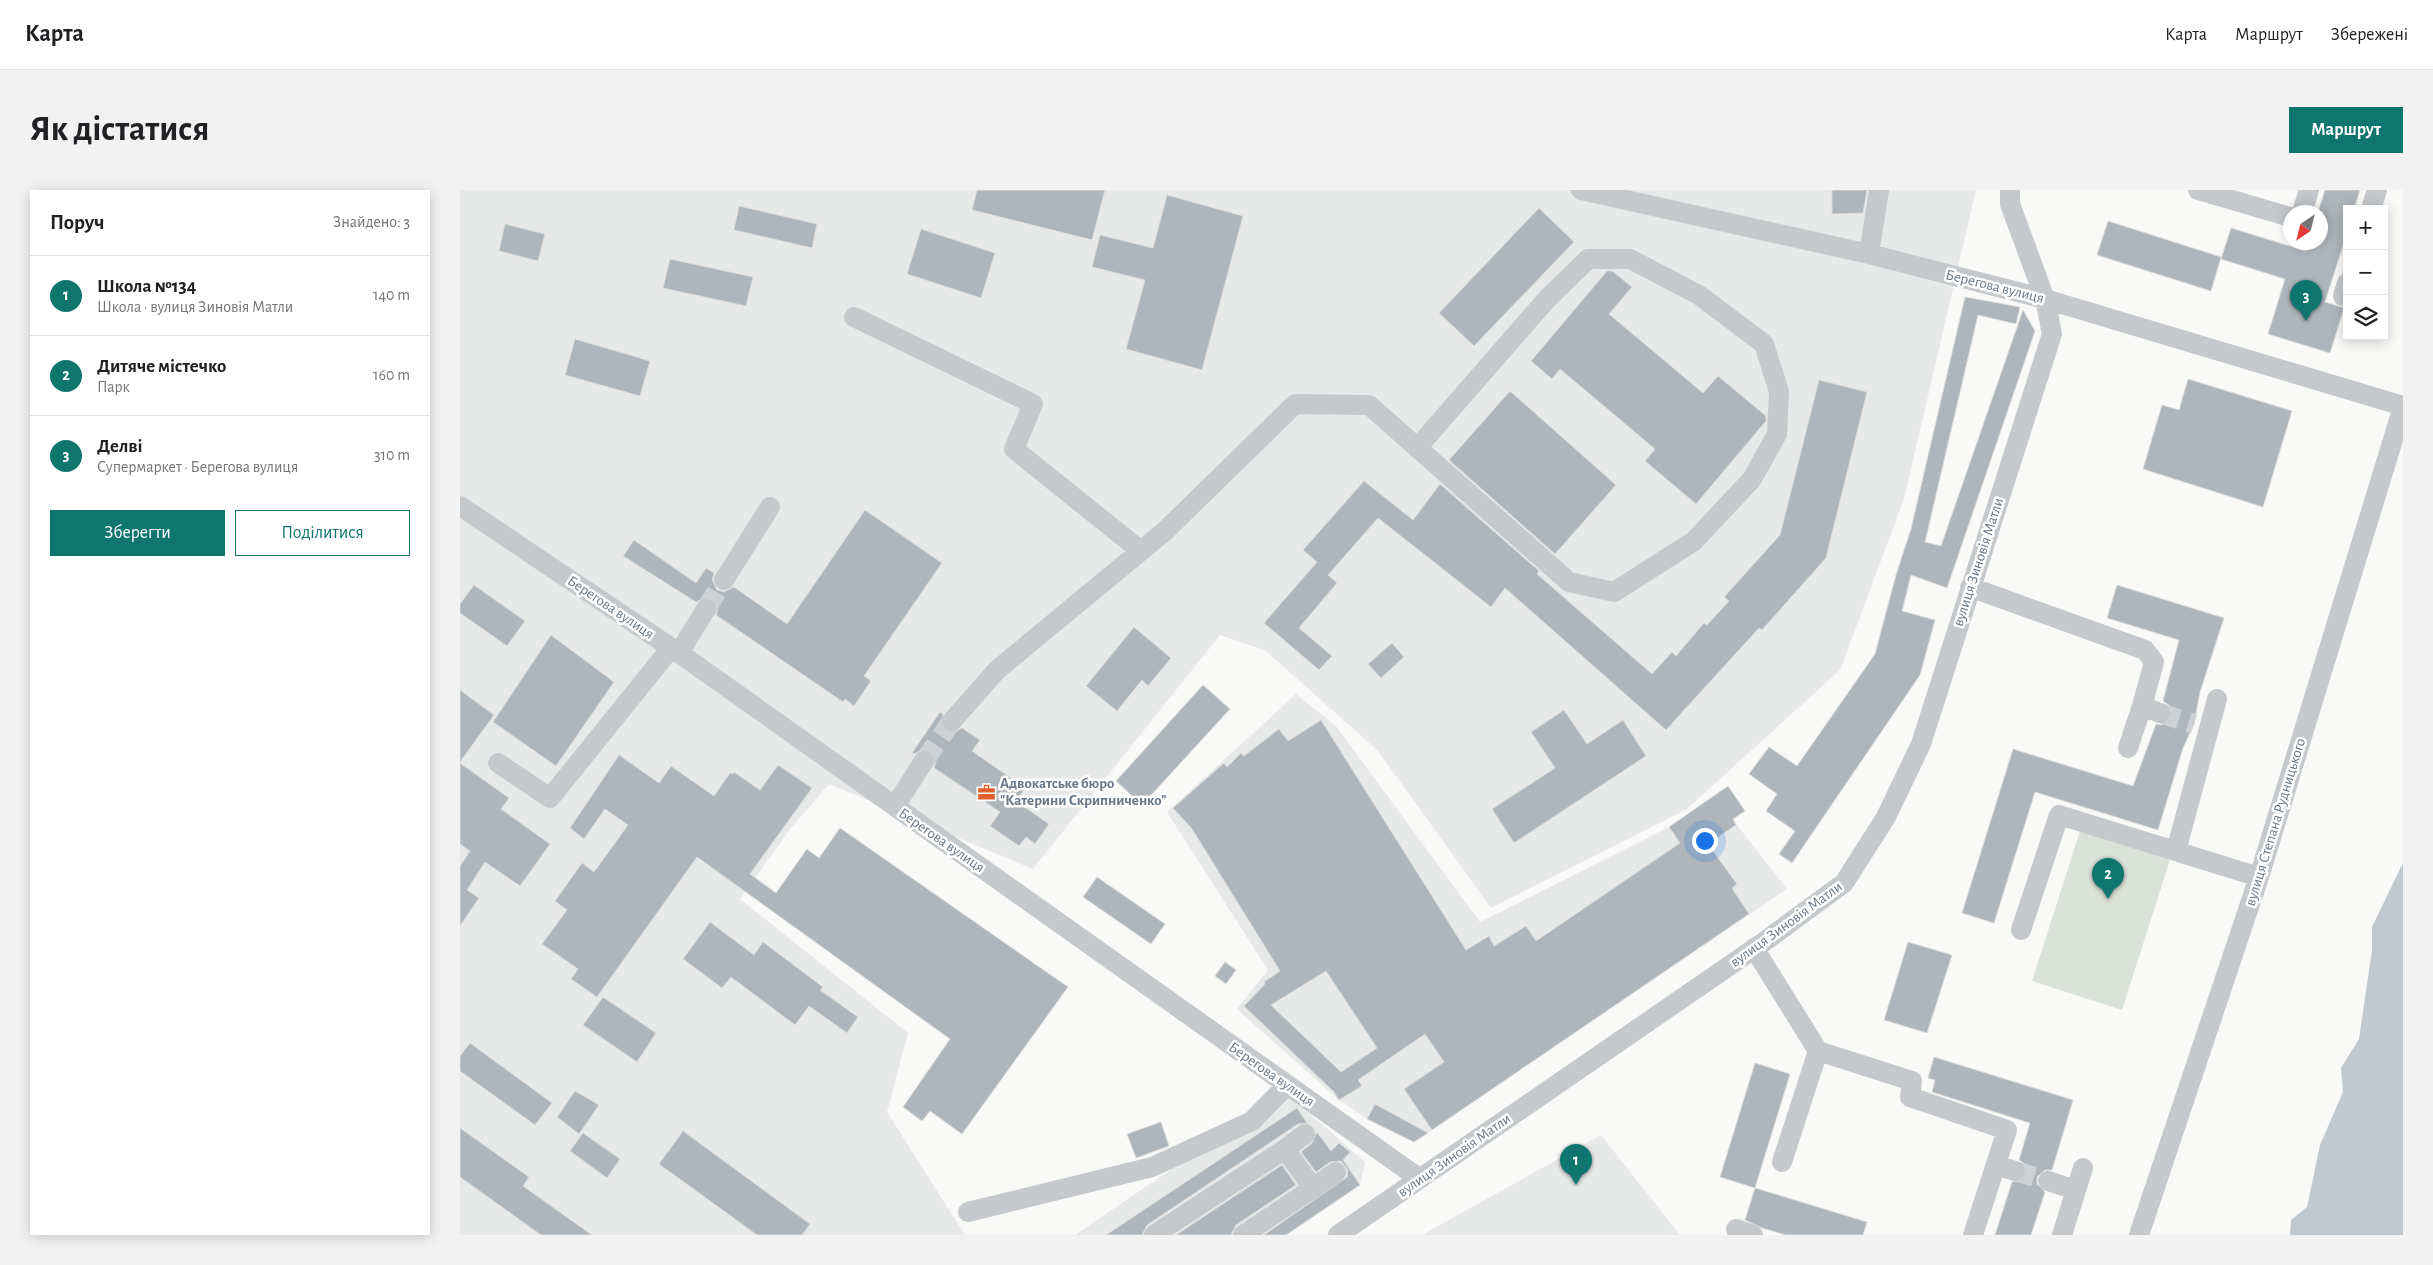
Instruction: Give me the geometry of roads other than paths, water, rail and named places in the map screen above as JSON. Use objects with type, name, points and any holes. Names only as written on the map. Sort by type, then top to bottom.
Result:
[{"type":"street","name":"Берегова вулиця","points":[[1581,190],[1622,194],[2045,299],[2403,406]]},
{"type":"street","points":[[1869,254],[1880,190]]},
{"type":"street","name":"вулиця Зиновія Матли","points":[[1344,1233],[1754,948],[1844,883],[1886,818],[1920,744],[2052,334],[2045,299],[2010,204],[2010,190]]},
{"type":"street","points":[[2198,190],[2283,216]]},
{"type":"street","points":[[2305,205],[2310,190]]},
{"type":"street","points":[[2372,205],[2377,190]]},
{"type":"street","points":[[952,721],[997,670],[1165,531],[1295,404],[1369,405],[1569,582],[1614,592],[1694,541],[1752,479],[1776,434],[1778,392],[1764,344],[1699,295],[1630,259],[1588,259],[1547,299],[1418,448]]},
{"type":"street","points":[[854,316],[1033,404],[1014,449],[1141,550]]},
{"type":"street","name":"вулиця Степана Рудницького","points":[[2139,1235],[2259,877],[2403,406]]},
{"type":"street","name":"Берегова вулиця","points":[[460,506],[675,650],[1420,1179]]},
{"type":"street","points":[[724,580],[770,507]]},
{"type":"street","points":[[1970,587],[2145,650],[2154,662],[2151,709],[2128,748]]},
{"type":"street","points":[[498,763],[550,798],[675,650],[706,609]]},
{"type":"street","points":[[2176,851],[2202,727],[2217,699]]},
{"type":"street","points":[[895,806],[924,761]]},
{"type":"street","points":[[2021,930],[2059,815],[2259,877]]},
{"type":"street","points":[[1754,948],[1818,1050],[1912,1081],[1910,1096],[2007,1130],[1973,1235]]},
{"type":"street","points":[[1782,1162],[1818,1050]]},
{"type":"street","points":[[968,1212],[1152,1167],[1252,1120],[1287,1085]]},
{"type":"street","points":[[1154,1235],[1305,1134]]},
{"type":"street","points":[[1285,1149],[1310,1184],[1309,1191]]},
{"type":"street","points":[[1996,1165],[2015,1171]]},
{"type":"street","points":[[2062,1235],[2083,1168]]},
{"type":"street","points":[[1243,1235],[1336,1172]]},
{"type":"street","points":[[2048,1181],[2076,1190]]},
{"type":"tunnel","points":[[706,609],[724,580]]},
{"type":"tunnel","points":[[2160,713],[2194,724]]},
{"type":"tunnel","points":[[924,761],[952,721]]},
{"type":"tunnel","points":[[2015,1171],[2048,1181]]},
{"type":"place","name":"Делві","points":[[2306,321]]},
{"type":"place","name":"Адвокатське бюро \"Катерини Скрипниченко\"","points":[[986,792]]},
{"type":"place","name":"Дитяче містечко","points":[[2108,899]]},
{"type":"place","name":"Школа №134","points":[[1576,1185]]}]
